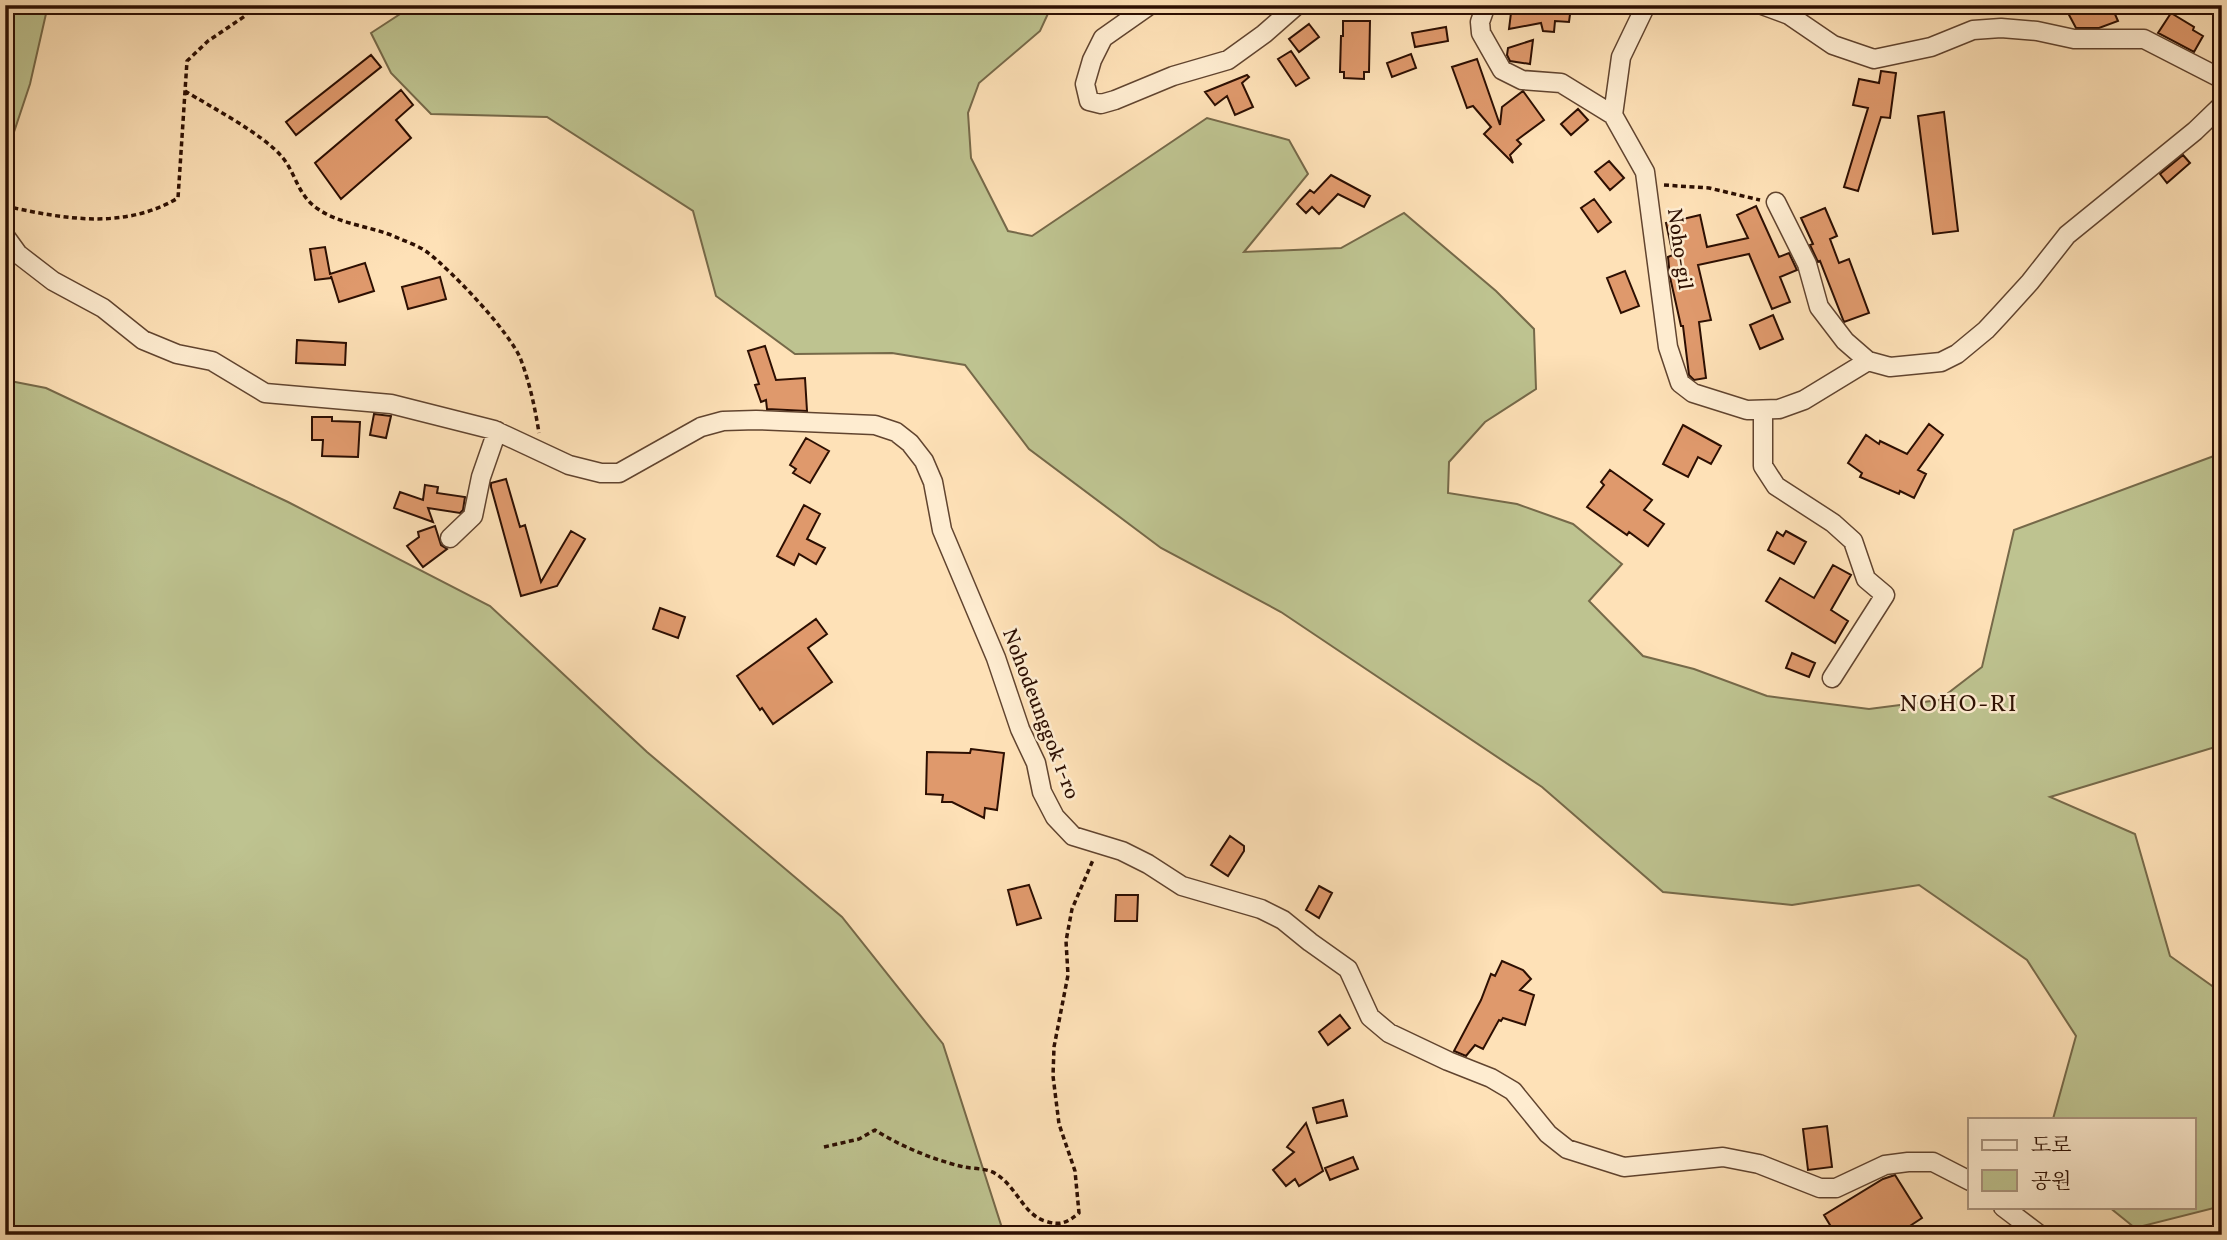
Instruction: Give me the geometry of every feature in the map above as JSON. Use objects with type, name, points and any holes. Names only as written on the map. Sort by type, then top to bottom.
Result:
[{"type":"street","points":[[1150,5],[1102,38],[1085,84],[1089,101],[1101,104],[1115,100],[1173,76],[1228,60],[1264,34],[1297,5]]},
{"type":"street","name":"Noho-gil","points":[[1486,5],[1480,22],[1481,33],[1502,70],[1522,80],[1561,83],[1613,115],[1645,172],[1668,347],[1680,383],[1693,393],[1746,410],[1779,409],[1804,400],[1868,361]]},
{"type":"street","points":[[1613,115],[1621,57],[1646,5]]},
{"type":"street","points":[[1762,5],[1788,15],[1833,45],[1874,59],[1931,47],[1973,30],[2001,28],[2037,31],[2074,39],[2144,39],[2222,79]]},
{"type":"street","points":[[1776,202],[1807,264],[1819,307],[1845,341],[1868,361],[1890,367],[1941,362],[1956,354],[1986,330],[2030,282],[2067,235],[2222,105]]},
{"type":"street","name":"Nohodeunggok 1-ro","points":[[5,236],[18,254],[53,281],[103,308],[143,340],[177,354],[212,361],[265,393],[391,404],[497,431],[569,465],[601,473],[619,473],[701,427],[723,421],[875,425],[895,432],[910,443],[924,461],[933,482],[942,530],[953,561],[996,658],[1020,729],[1036,763],[1042,792],[1055,817],[1073,836],[1122,851],[1182,886],[1261,909],[1283,920],[1348,969],[1370,1017],[1389,1033],[1491,1078],[1513,1091],[1548,1134],[1567,1149],[1624,1167],[1723,1157],[1759,1164],[1820,1188],[1836,1188],[1885,1165],[1908,1162],[1933,1163],[1968,1180]]},
{"type":"street","points":[[1763,410],[1763,466],[1776,485],[1833,523],[1853,541],[1866,579],[1885,595],[1832,678]]},
{"type":"street","points":[[450,538],[473,516],[481,477],[497,431]]},
{"type":"street","points":[[2005,1208],[2040,1235]]},
{"type":"path","points":[[5,206],[45,215],[90,220],[129,217],[160,208],[178,198],[187,61],[208,41],[245,16],[253,5]]},
{"type":"path","points":[[185,91],[264,141],[284,158],[300,191],[314,207],[326,215],[387,233],[425,250],[450,273],[504,332],[521,358],[533,399],[542,452]]},
{"type":"path","points":[[1646,184],[1709,188],[1776,202]]},
{"type":"path","points":[[824,1147],[859,1139],[875,1130],[897,1144],[963,1167],[993,1172],[1011,1185],[1028,1211],[1041,1220],[1059,1225],[1070,1221],[1079,1213],[1075,1171],[1059,1124],[1053,1076],[1054,1047],[1068,975],[1066,941],[1072,909],[1083,878],[1100,846]]},
{"type":"green space","points":[[5,5],[48,5],[30,84],[5,159]]},
{"type":"green space","points":[[414,5],[1052,5],[1040,31],[979,83],[968,113],[971,158],[1008,231],[1032,236],[1207,118],[1289,140],[1308,174],[1244,252],[1341,248],[1404,213],[1496,291],[1534,329],[1536,389],[1485,422],[1449,462],[1448,493],[1517,504],[1573,524],[1622,564],[1589,601],[1643,656],[1694,669],[1767,696],[1869,709],[1939,700],[1982,667],[2014,530],[2222,453],[2222,745],[2050,797],[2135,834],[2170,956],[2222,993],[2222,1206],[2135,1228],[2110,1208],[2196,1208],[2196,1118],[2053,1118],[2076,1036],[2027,960],[1919,885],[1792,905],[1663,892],[1542,787],[1281,612],[1161,548],[1029,449],[965,365],[892,353],[795,354],[716,296],[693,211],[547,117],[431,114],[391,73],[371,33]]},
{"type":"green space","points":[[5,380],[46,388],[288,502],[490,606],[647,752],[842,917],[943,1044],[1003,1231],[1009,1235],[5,1235]]},
{"type":"building","points":[[1512,5],[1571,7],[1569,22],[1555,21],[1554,32],[1543,31],[1541,23],[1509,29]]},
{"type":"building","points":[[2078,5],[2111,5],[2118,21],[2099,28],[2076,28],[2068,13]]},
{"type":"building","points":[[2171,13],[2203,36],[2194,52],[2158,33]]},
{"type":"building","points":[[1343,21],[1370,21],[1369,72],[1364,72],[1364,79],[1344,78],[1344,72],[1340,72]]},
{"type":"building","points":[[1309,24],[1319,37],[1299,52],[1289,39]]},
{"type":"building","points":[[1446,27],[1448,41],[1415,47],[1412,33]]},
{"type":"building","points":[[1533,40],[1530,64],[1510,61],[1508,48]]},
{"type":"building","points":[[1291,51],[1309,78],[1296,86],[1278,59]]},
{"type":"building","points":[[1411,54],[1416,68],[1392,77],[1387,63]]},
{"type":"building","points":[[371,55],[381,67],[296,135],[286,122]]},
{"type":"building","points":[[1477,59],[1500,125],[1502,107],[1523,91],[1544,120],[1517,140],[1521,144],[1510,155],[1513,163],[1484,134],[1491,127],[1473,106],[1467,108],[1452,67]]},
{"type":"building","points":[[1881,71],[1896,73],[1890,118],[1881,117],[1858,191],[1844,187],[1868,108],[1853,105],[1859,79],[1879,83]]},
{"type":"building","points":[[1247,75],[1249,77],[1242,83],[1253,107],[1235,115],[1227,96],[1215,105],[1205,92]]},
{"type":"building","points":[[401,90],[413,105],[396,120],[411,138],[341,199],[315,163]]},
{"type":"building","points":[[1578,109],[1588,120],[1571,135],[1561,124]]},
{"type":"building","points":[[1944,112],[1958,231],[1933,234],[1918,116]]},
{"type":"building","points":[[2183,155],[2190,163],[2167,183],[2160,174]]},
{"type":"building","points":[[1609,161],[1624,178],[1610,190],[1595,172]]},
{"type":"building","points":[[1331,175],[1370,196],[1364,207],[1338,194],[1319,214],[1312,207],[1306,213],[1297,204],[1310,190],[1314,193]]},
{"type":"building","points":[[1594,199],[1611,222],[1598,232],[1581,208]]},
{"type":"building","points":[[1756,206],[1779,257],[1789,253],[1797,270],[1780,277],[1790,302],[1772,309],[1749,254],[1698,265],[1711,320],[1699,322],[1706,378],[1694,380],[1689,375],[1683,326],[1670,277],[1668,257],[1673,255],[1666,223],[1700,215],[1707,247],[1748,238],[1737,215]]},
{"type":"building","points":[[1825,208],[1837,236],[1830,239],[1839,263],[1849,259],[1869,313],[1844,322],[1801,218]]},
{"type":"building","points":[[325,247],[330,274],[365,263],[374,291],[339,302],[331,276],[315,280],[310,249]]},
{"type":"building","points":[[1625,271],[1639,306],[1621,313],[1607,278]]},
{"type":"building","points":[[440,277],[446,299],[408,309],[402,287]]},
{"type":"building","points":[[1773,315],[1783,339],[1760,349],[1750,325]]},
{"type":"building","points":[[297,340],[346,343],[345,365],[296,363]]},
{"type":"building","points":[[765,346],[776,380],[805,378],[807,411],[767,409],[766,400],[761,402],[755,385],[759,384],[748,351]]},
{"type":"building","points":[[374,414],[391,416],[386,438],[370,435]]},
{"type":"building","points":[[312,417],[360,422],[358,457],[322,456],[323,440],[312,440]]},
{"type":"building","points":[[1929,424],[1943,435],[1918,470],[1926,474],[1914,498],[1860,477],[1862,473],[1848,463],[1866,435],[1879,444],[1880,441],[1907,454]]},
{"type":"building","points":[[1683,425],[1721,446],[1711,464],[1698,457],[1688,477],[1663,464]]},
{"type":"building","points":[[806,438],[829,451],[810,483],[793,473],[796,469],[790,465]]},
{"type":"building","points":[[1610,470],[1652,500],[1644,510],[1664,524],[1648,546],[1587,507],[1604,485],[1601,482]]},
{"type":"building","points":[[506,479],[520,527],[525,525],[541,582],[571,531],[585,539],[557,586],[521,596],[491,487],[491,483]]},
{"type":"building","points":[[425,485],[438,487],[437,493],[465,497],[463,510],[460,513],[428,508],[433,522],[394,508],[400,492],[423,500]]},
{"type":"building","points":[[804,505],[820,514],[807,539],[825,548],[816,564],[799,554],[794,565],[777,556]]},
{"type":"building","points":[[435,526],[441,545],[447,549],[423,567],[407,546],[419,537],[418,532]]},
{"type":"building","points":[[1786,531],[1806,542],[1794,564],[1768,550],[1777,532],[1783,536]]},
{"type":"building","points":[[1833,565],[1851,575],[1831,610],[1848,621],[1835,643],[1766,601],[1780,578],[1814,598]]},
{"type":"building","points":[[660,608],[685,617],[678,638],[653,629]]},
{"type":"building","points":[[816,619],[827,634],[808,648],[832,682],[773,724],[737,676]]},
{"type":"building","points":[[1792,653],[1815,663],[1809,677],[1786,668]]},
{"type":"building","points":[[971,749],[1004,753],[997,810],[985,808],[984,818],[952,802],[942,802],[943,795],[926,794],[927,752],[970,753]]},
{"type":"building","points":[[1230,836],[1244,846],[1244,851],[1228,876],[1211,865]]},
{"type":"building","points":[[1029,885],[1041,918],[1017,925],[1008,890]]},
{"type":"building","points":[[1319,886],[1332,893],[1319,918],[1306,910]]},
{"type":"building","points":[[1116,895],[1138,895],[1137,921],[1115,921]]},
{"type":"building","points":[[1502,961],[1523,970],[1531,979],[1520,990],[1534,995],[1525,1025],[1503,1018],[1499,1020],[1483,1049],[1475,1045],[1466,1056],[1454,1051],[1481,1000],[1491,974],[1495,976]]},
{"type":"building","points":[[1340,1015],[1350,1028],[1328,1045],[1319,1032]]},
{"type":"building","points":[[1343,1100],[1347,1116],[1317,1123],[1313,1108]]},
{"type":"building","points":[[1306,1123],[1323,1171],[1299,1186],[1295,1179],[1286,1186],[1273,1170],[1294,1152],[1287,1147]]},
{"type":"building","points":[[1827,1126],[1832,1167],[1808,1170],[1803,1129]]},
{"type":"building","points":[[1353,1157],[1358,1169],[1330,1180],[1325,1168]]},
{"type":"building","points":[[1895,1175],[1922,1218],[1896,1235],[1836,1235],[1824,1215],[1883,1179]]},
{"type":"district","name":"NOHO-RI","points":[[1959,705]]}]
